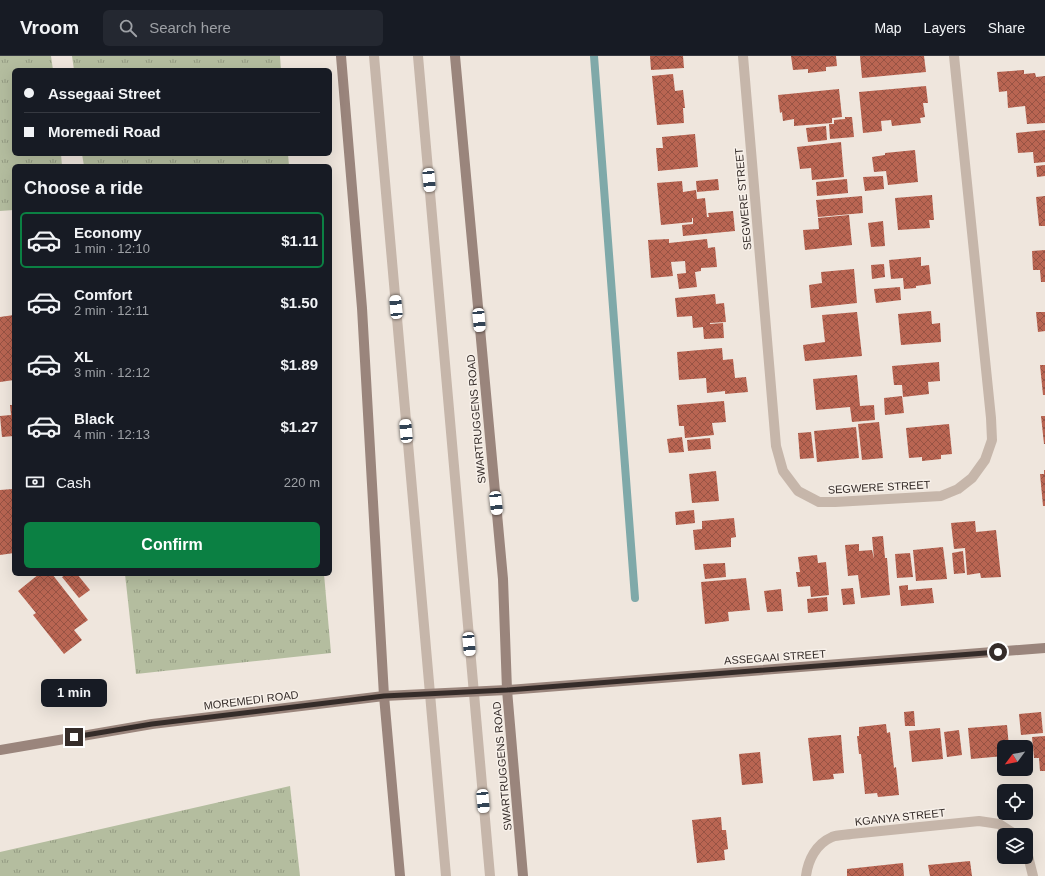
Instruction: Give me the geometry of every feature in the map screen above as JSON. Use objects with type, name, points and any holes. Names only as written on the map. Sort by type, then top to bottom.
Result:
[{"type":"main road","points":[[341,56],[362,308],[384,696],[400,876]]},
{"type":"main road","name":"SWARTRUGGENS ROAD","points":[[455,56],[503,579],[507,690],[523,876]]},
{"type":"main road","name":"ASSEGAAI STREET","points":[[507,690],[1045,648]]},
{"type":"main road","name":"MOREMEDI ROAD","points":[[0,750],[152,724],[384,696],[507,690]]},
{"type":"street","points":[[374,56],[446,876]]},
{"type":"street","points":[[418,56],[490,876]]},
{"type":"street","name":"SEGWERE STREET","points":[[743,56],[776,446],[783,471],[798,491],[819,502],[941,496],[958,489],[972,478],[985,460],[992,440],[954,56]]},
{"type":"street","name":"KGANYA STREET","points":[[806,876],[811,857],[819,845],[832,837],[979,821],[999,824],[1005,828]]},
{"type":"street","points":[[1029,864],[1032,876]]},
{"type":"green space","points":[[0,56],[51,56],[53,68],[12,68],[12,156],[61,156],[62,164],[12,164],[12,210],[0,211]]},
{"type":"green space","points":[[72,56],[280,56],[281,68],[74,68]]},
{"type":"green space","points":[[82,156],[288,156],[289,164],[84,164]]},
{"type":"green space","points":[[125,576],[324,576],[331,653],[136,674]]},
{"type":"green space","points":[[290,786],[300,876],[0,876],[0,852]]},
{"type":"building","points":[[650,56],[683,56],[684,68],[651,70]]},
{"type":"building","points":[[791,56],[836,56],[837,66],[826,67],[826,71],[808,73],[808,69],[793,70]]},
{"type":"building","points":[[860,56],[924,56],[926,72],[862,78]]},
{"type":"building","points":[[1024,70],[1024,74],[1035,73],[1036,77],[1045,76],[1045,123],[1027,124],[1025,106],[1008,108],[1007,91],[999,92],[997,72]]},
{"type":"building","points":[[673,74],[675,91],[683,90],[685,108],[683,108],[684,123],[657,125],[652,76]]},
{"type":"building","points":[[926,86],[928,103],[923,103],[925,117],[920,118],[921,123],[892,126],[891,120],[881,121],[882,131],[863,133],[859,92]]},
{"type":"building","points":[[839,89],[842,117],[832,118],[832,123],[794,126],[794,119],[783,121],[782,112],[780,113],[778,95]]},
{"type":"building","points":[[845,117],[852,117],[854,137],[830,139],[829,124],[834,124],[834,120],[845,119]]},
{"type":"building","points":[[826,126],[827,140],[808,142],[806,128]]},
{"type":"building","points":[[1045,130],[1045,162],[1034,163],[1033,152],[1018,153],[1016,133]]},
{"type":"building","points":[[695,134],[698,167],[658,171],[656,148],[663,148],[662,137]]},
{"type":"building","points":[[841,142],[844,177],[812,180],[811,168],[800,169],[797,147]]},
{"type":"building","points":[[915,150],[918,182],[888,185],[886,171],[874,172],[872,157],[885,155],[885,153]]},
{"type":"building","points":[[1045,165],[1045,176],[1037,177],[1036,166]]},
{"type":"building","points":[[883,176],[884,189],[865,191],[863,177]]},
{"type":"building","points":[[718,179],[719,190],[697,192],[696,181]]},
{"type":"building","points":[[847,179],[848,193],[817,196],[816,182]]},
{"type":"building","points":[[682,181],[683,192],[696,190],[697,199],[705,198],[707,217],[709,217],[708,213],[733,211],[735,231],[683,236],[682,225],[693,224],[693,218],[692,222],[661,225],[657,183]]},
{"type":"building","points":[[932,195],[934,220],[929,220],[930,228],[898,230],[895,198]]},
{"type":"building","points":[[862,196],[863,213],[818,217],[816,200]]},
{"type":"building","points":[[1045,196],[1045,226],[1039,226],[1036,197]]},
{"type":"building","points":[[849,215],[852,245],[805,250],[803,230],[819,229],[818,218]]},
{"type":"building","points":[[883,221],[885,246],[871,247],[868,223]]},
{"type":"building","points":[[669,239],[669,243],[707,239],[708,248],[715,247],[717,267],[701,268],[701,271],[695,272],[697,287],[679,289],[677,274],[686,273],[685,261],[671,262],[673,276],[651,278],[648,240]]},
{"type":"building","points":[[1045,250],[1045,282],[1041,282],[1040,270],[1033,270],[1032,251]]},
{"type":"building","points":[[921,257],[921,266],[929,265],[931,284],[916,286],[916,288],[904,289],[903,278],[891,279],[889,260]]},
{"type":"building","points":[[884,264],[885,277],[872,279],[871,265]]},
{"type":"building","points":[[854,269],[857,303],[811,308],[809,285],[822,283],[821,272]]},
{"type":"building","points":[[900,287],[901,300],[876,303],[874,289]]},
{"type":"building","points":[[715,294],[716,304],[724,303],[726,322],[710,324],[723,323],[724,338],[704,339],[703,327],[693,328],[692,316],[677,317],[675,298]]},
{"type":"building","points":[[931,311],[932,324],[940,323],[941,342],[901,345],[898,314]]},
{"type":"building","points":[[857,312],[862,356],[805,361],[803,345],[825,342],[822,315]]},
{"type":"building","points":[[1036,312],[1045,312],[1045,331],[1038,332]]},
{"type":"building","points":[[12,315],[12,380],[0,382],[0,317]]},
{"type":"building","points":[[722,348],[723,360],[733,359],[735,378],[746,377],[748,392],[725,394],[725,391],[707,393],[706,378],[679,380],[677,352]]},
{"type":"building","points":[[939,362],[940,381],[928,382],[929,394],[903,397],[902,385],[894,385],[892,366]]},
{"type":"building","points":[[1040,365],[1045,365],[1045,395],[1043,395]]},
{"type":"building","points":[[857,375],[860,406],[874,405],[875,420],[852,422],[850,407],[816,410],[813,379]]},
{"type":"building","points":[[902,396],[904,413],[885,415],[884,398]]},
{"type":"building","points":[[724,401],[726,422],[712,423],[714,435],[685,438],[684,426],[679,426],[677,405]]},
{"type":"building","points":[[10,405],[12,405],[12,436],[2,437],[0,416],[11,415]]},
{"type":"building","points":[[1041,416],[1045,416],[1045,444],[1044,444]]},
{"type":"building","points":[[879,422],[883,458],[862,460],[858,424]]},
{"type":"building","points":[[949,424],[952,454],[941,455],[941,459],[922,461],[922,457],[909,458],[906,428]]},
{"type":"building","points":[[856,427],[859,458],[817,462],[814,431]]},
{"type":"building","points":[[811,432],[814,458],[800,459],[798,433]]},
{"type":"building","points":[[682,437],[684,452],[669,453],[667,439]]},
{"type":"building","points":[[710,438],[711,449],[688,451],[687,440]]},
{"type":"building","points":[[1044,470],[1045,506],[1043,506],[1040,474],[1044,474]]},
{"type":"building","points":[[716,471],[719,501],[692,503],[689,474]]},
{"type":"building","points":[[12,489],[12,553],[0,555],[0,490]]},
{"type":"building","points":[[694,510],[695,523],[676,525],[675,512]]},
{"type":"building","points":[[734,518],[736,537],[731,538],[731,547],[695,550],[693,530],[702,529],[702,521]]},
{"type":"building","points":[[975,521],[976,532],[996,530],[1001,577],[981,578],[980,573],[967,575],[965,548],[954,549],[951,523]]},
{"type":"building","points":[[883,536],[885,558],[887,558],[890,595],[861,598],[858,575],[848,576],[845,545],[859,544],[859,551],[872,550],[874,559],[872,537]]},
{"type":"building","points":[[943,547],[947,579],[916,581],[913,550]]},
{"type":"building","points":[[963,551],[965,573],[954,574],[952,553]]},
{"type":"building","points":[[910,553],[913,577],[897,578],[895,554]]},
{"type":"building","points":[[817,555],[818,563],[826,562],[829,595],[811,597],[810,586],[798,587],[796,572],[800,572],[798,557]]},
{"type":"building","points":[[725,563],[726,577],[705,579],[703,564]]},
{"type":"building","points":[[37,576],[54,576],[88,620],[74,630],[82,640],[64,654],[33,615],[36,613],[18,591]]},
{"type":"building","points":[[79,576],[90,590],[79,598],[62,577]]},
{"type":"building","points":[[746,578],[750,610],[728,612],[729,621],[705,624],[701,582]]},
{"type":"building","points":[[908,585],[908,590],[932,588],[934,603],[901,606],[899,586]]},
{"type":"building","points":[[853,588],[855,604],[843,605],[841,589]]},
{"type":"building","points":[[781,589],[783,611],[767,612],[764,591]]},
{"type":"building","points":[[827,597],[828,611],[808,613],[807,599]]},
{"type":"building","points":[[914,711],[915,726],[905,726],[904,712]]},
{"type":"building","points":[[1041,712],[1043,733],[1021,735],[1019,714]]},
{"type":"building","points":[[886,724],[887,733],[890,732],[899,795],[878,797],[877,793],[865,794],[861,754],[859,754],[857,736],[859,736],[859,727]]},
{"type":"building","points":[[1007,725],[1008,740],[997,740],[997,757],[971,759],[968,728]]},
{"type":"building","points":[[940,728],[943,759],[912,762],[909,731]]},
{"type":"building","points":[[959,730],[962,755],[947,757],[944,732]]},
{"type":"building","points":[[841,735],[844,773],[833,774],[834,779],[813,781],[808,738]]},
{"type":"building","points":[[1045,736],[1045,771],[1040,771],[1039,758],[1034,758],[1032,737]]},
{"type":"building","points":[[760,752],[763,783],[742,785],[739,754]]},
{"type":"building","points":[[721,817],[722,830],[726,830],[728,849],[724,850],[725,860],[697,863],[692,820]]},
{"type":"building","points":[[970,861],[972,876],[930,876],[928,865]]},
{"type":"building","points":[[903,863],[904,876],[847,876],[847,869]]},
{"type":"waterway","points":[[594,56],[635,598]]},
{"type":"route","points":[[74,737],[152,724],[384,696],[507,690],[998,652]]}]
